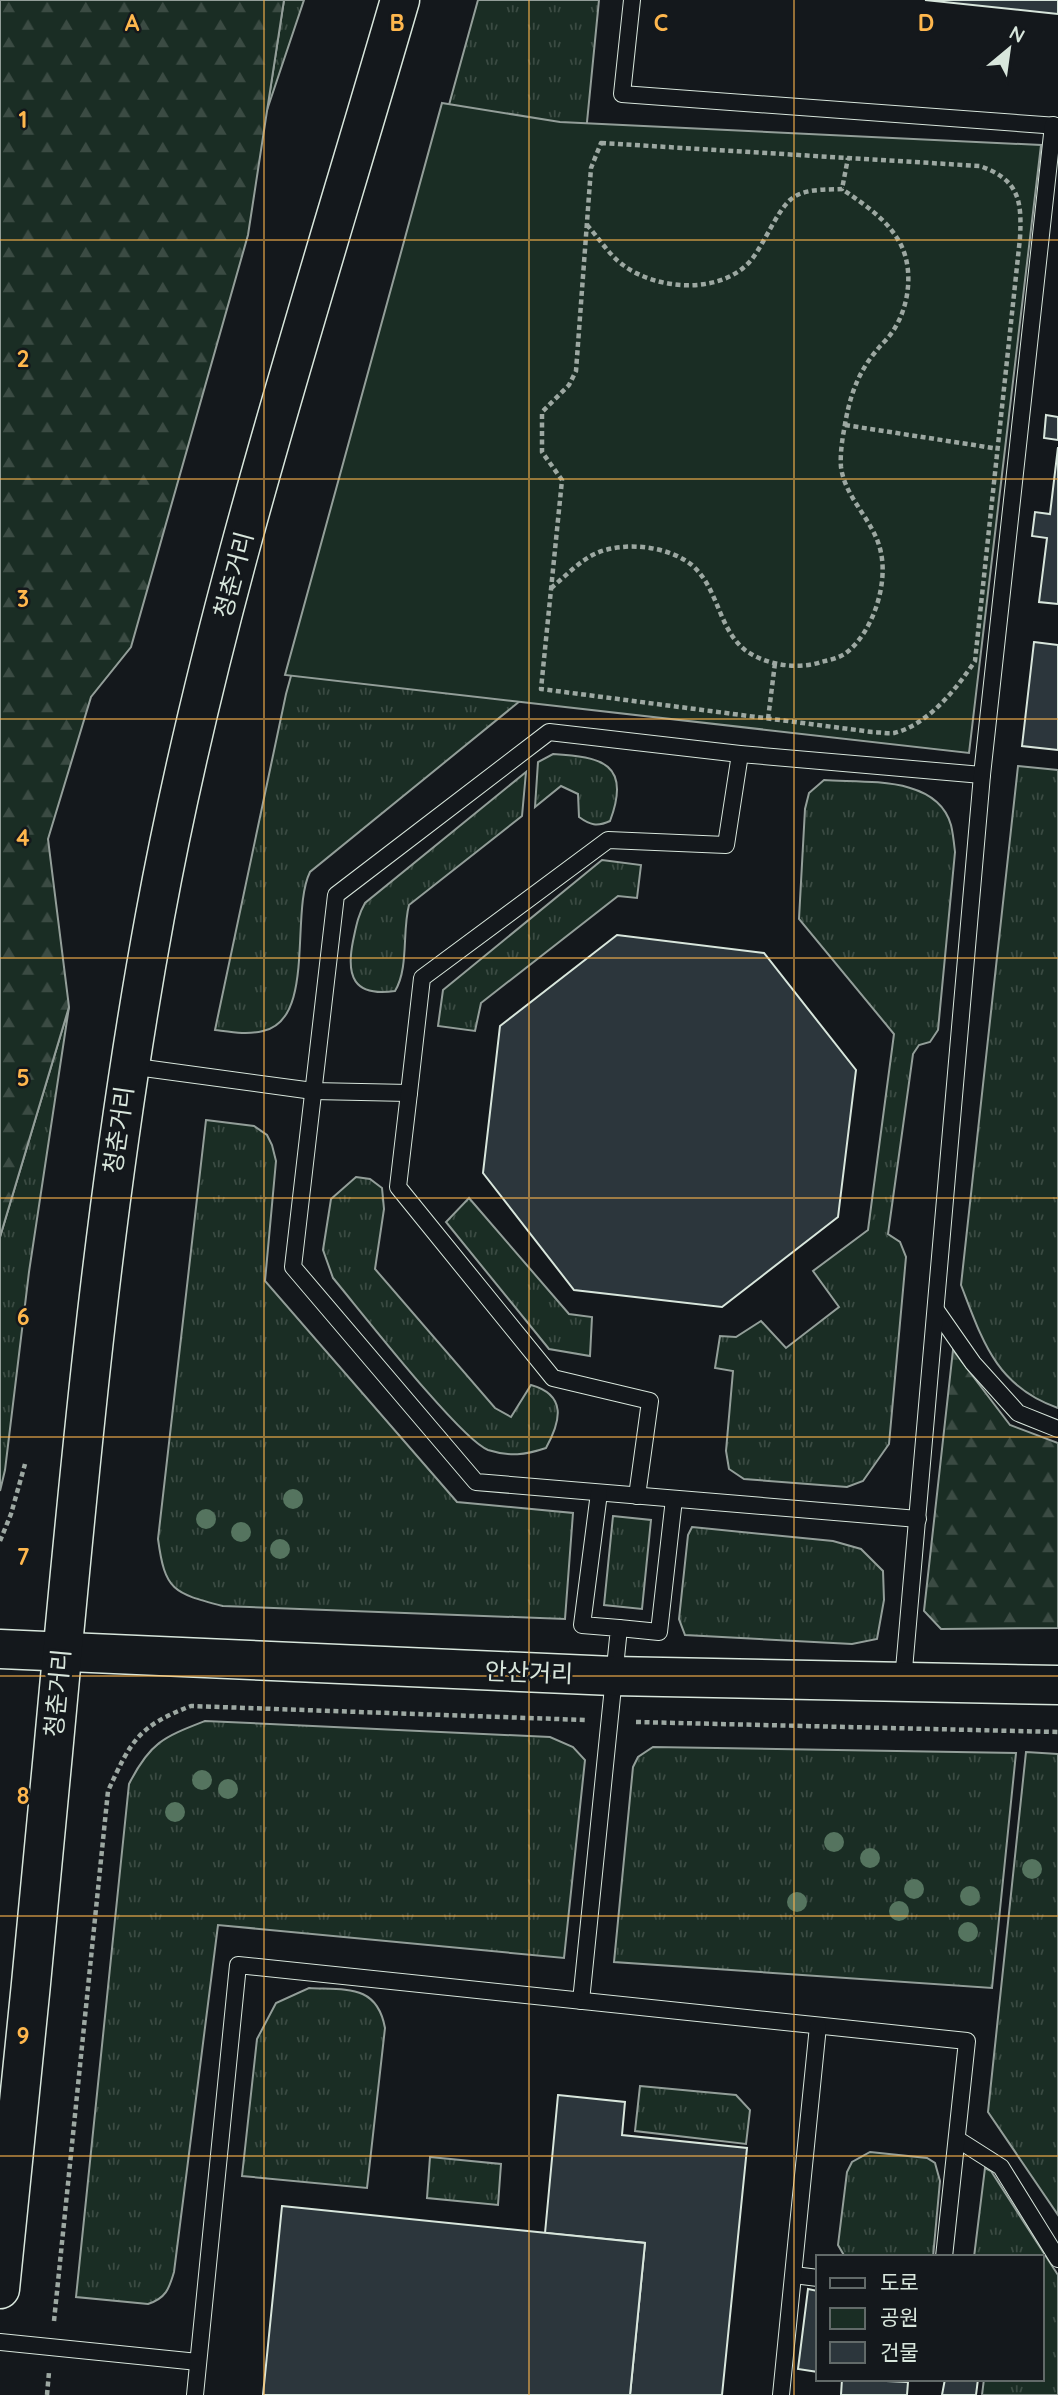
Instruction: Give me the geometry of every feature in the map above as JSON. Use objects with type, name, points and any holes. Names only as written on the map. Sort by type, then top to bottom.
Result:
[{"type":"main road","name":"청춘거리","points":[[0,2289],[8,2130],[62,1654],[106,1226],[129,1066],[156,910],[190,745],[236,564],[400,0]]},
{"type":"main road","name":"안산거리","points":[[0,1649],[62,1654],[613,1676],[1058,1685]]},
{"type":"lane","points":[[632,0],[622,94],[1056,125],[982,775],[903,1681]]},
{"type":"lane","points":[[918,1520],[476,1482],[293,1267],[336,895],[548,732],[740,754],[982,775]]},
{"type":"lane","points":[[637,1496],[650,1401],[553,1378],[398,1187],[422,978],[608,839],[726,845],[740,754]]},
{"type":"lane","points":[[129,1066],[313,1091],[409,1093]]},
{"type":"lane","points":[[936,1310],[973,1363],[1018,1413],[1058,1429]]},
{"type":"lane","points":[[599,1493],[582,1625],[659,1632],[674,1499]]},
{"type":"lane","points":[[581,2001],[619,1628]]},
{"type":"lane","points":[[195,2395],[238,1965],[967,2041],[944,2255]]},
{"type":"lane","points":[[781,2395],[818,2026]]},
{"type":"lane","points":[[957,2139],[1000,2167],[1058,2259]]},
{"type":"lane","points":[[794,2275],[816,2278]]},
{"type":"lane","points":[[0,2342],[198,2362]]},
{"type":"path","points":[[601,143],[980,166],[994,171],[1015,191],[1022,209],[1020,238],[975,661],[941,704],[894,733],[541,690],[562,480],[542,452],[542,412],[569,385],[576,371],[586,225],[592,168],[601,143]]},
{"type":"path","points":[[842,189],[848,158]]},
{"type":"path","points":[[551,588],[597,553],[622,546],[673,555],[690,564],[708,582],[730,635],[748,652],[775,663],[814,664],[843,656],[859,642],[878,598],[882,576],[881,552],[848,489],[841,466],[849,397],[858,375],[904,314],[908,290],[905,261],[898,239],[875,212],[842,189],[811,191],[790,199],[750,261],[722,281],[689,286],[646,278],[622,265],[586,225]]},
{"type":"path","points":[[845,425],[998,449]]},
{"type":"path","points":[[768,719],[775,663]]},
{"type":"path","points":[[0,1541],[11,1514],[25,1464]]},
{"type":"path","points":[[47,2395],[108,1791],[128,1748],[157,1719],[191,1706],[610,1721],[1058,1732]]},
{"type":"green space","points":[[0,0],[284,0],[248,235],[131,647],[91,697],[48,839],[69,1007],[0,1237]]},
{"type":"green space","points":[[284,0],[304,0],[267,110]]},
{"type":"green space","points":[[478,0],[599,0],[531,692],[310,872],[304,890],[296,986],[290,1007],[279,1023],[257,1032],[215,1030],[286,694]]},
{"type":"green space","points":[[442,103],[560,122],[1041,145],[969,753],[285,675]]},
{"type":"green space","points":[[553,754],[598,761],[608,767],[617,786],[616,802],[610,821],[594,824],[579,817],[578,794],[561,786],[535,807],[538,762]]},
{"type":"green space","points":[[1018,766],[1058,770],[1058,1408],[1020,1388],[994,1360],[961,1285]]},
{"type":"green space","points":[[526,772],[522,816],[409,905],[404,961],[395,991],[370,991],[361,987],[352,974],[351,953],[365,903]]},
{"type":"green space","points":[[824,780],[897,785],[931,797],[943,809],[951,825],[955,852],[938,1030],[930,1042],[919,1045],[913,1054],[888,1234],[900,1242],[906,1257],[889,1444],[863,1481],[847,1487],[744,1479],[729,1469],[726,1451],[733,1371],[715,1368],[720,1336],[736,1337],[761,1321],[786,1348],[839,1307],[813,1271],[868,1230],[894,1034],[799,919],[805,809],[809,793]]},
{"type":"green space","points":[[602,860],[641,865],[637,898],[618,896],[481,1003],[475,1031],[438,1026],[443,990]]},
{"type":"green space","points":[[69,1007],[29,1272],[5,1470],[0,1491],[0,1237]]},
{"type":"green space","points":[[206,1120],[254,1126],[267,1135],[276,1161],[265,1281],[457,1502],[573,1513],[565,1619],[223,1606],[182,1593],[168,1580],[158,1539]]},
{"type":"green space","points":[[356,1177],[370,1179],[382,1188],[384,1209],[375,1269],[495,1408],[511,1417],[531,1385],[551,1395],[558,1410],[555,1428],[546,1448],[524,1454],[503,1454],[488,1450],[474,1441],[434,1399],[333,1278],[323,1250],[331,1199]]},
{"type":"green space","points":[[469,1198],[569,1314],[592,1317],[590,1356],[549,1349],[446,1222]]},
{"type":"green space","points":[[953,1350],[1010,1425],[1058,1443],[1058,1628],[941,1629],[924,1611]]},
{"type":"green space","points":[[613,1516],[651,1520],[642,1609],[604,1605]]},
{"type":"green space","points":[[692,1527],[833,1541],[861,1549],[883,1571],[884,1600],[877,1639],[852,1644],[685,1635],[679,1619],[688,1535]]},
{"type":"green space","points":[[205,1721],[550,1737],[573,1747],[585,1760],[564,1958],[218,1925],[174,2272],[170,2283],[163,2296],[148,2304],[76,2297],[129,1784],[151,1750],[168,1737]]},
{"type":"green space","points":[[653,1747],[1016,1753],[992,1988],[614,1962],[633,1767],[638,1757]]},
{"type":"green space","points":[[1026,1752],[1058,1754],[1058,2215],[988,2112]]},
{"type":"green space","points":[[309,1988],[358,1992],[375,2003],[381,2014],[385,2028],[367,2188],[242,2176],[257,2039],[276,2003]]},
{"type":"green space","points":[[640,2086],[736,2095],[750,2110],[746,2144],[635,2131]]},
{"type":"green space","points":[[870,2152],[927,2158],[935,2163],[940,2181],[933,2255],[844,2255],[838,2245],[847,2172],[852,2162]]},
{"type":"green space","points":[[430,2157],[501,2164],[498,2205],[427,2198]]},
{"type":"green space","points":[[985,2168],[991,2171],[1058,2275],[1058,2395],[982,2395],[984,2381],[1044,2381],[1044,2255],[974,2255]]},
{"type":"building","points":[[925,0],[1058,0],[1058,14]]},
{"type":"building","points":[[1046,415],[1058,417],[1058,440],[1044,438]]},
{"type":"building","points":[[1058,447],[1058,604],[1039,602],[1047,538],[1032,536],[1035,512],[1050,514]]},
{"type":"building","points":[[1034,642],[1058,645],[1058,750],[1022,746]]},
{"type":"building","points":[[617,935],[764,953],[856,1070],[838,1217],[722,1307],[574,1290],[483,1173],[500,1026]]},
{"type":"building","points":[[558,2095],[625,2102],[622,2135],[747,2148],[722,2395],[630,2395],[645,2243],[545,2233]]},
{"type":"building","points":[[282,2206],[645,2243],[630,2395],[263,2395]]},
{"type":"building","points":[[808,2289],[816,2291],[816,2372],[798,2369]]},
{"type":"building","points":[[842,2381],[908,2382],[907,2395],[841,2395]]},
{"type":"building","points":[[945,2381],[978,2381],[976,2395],[942,2395]]}]
